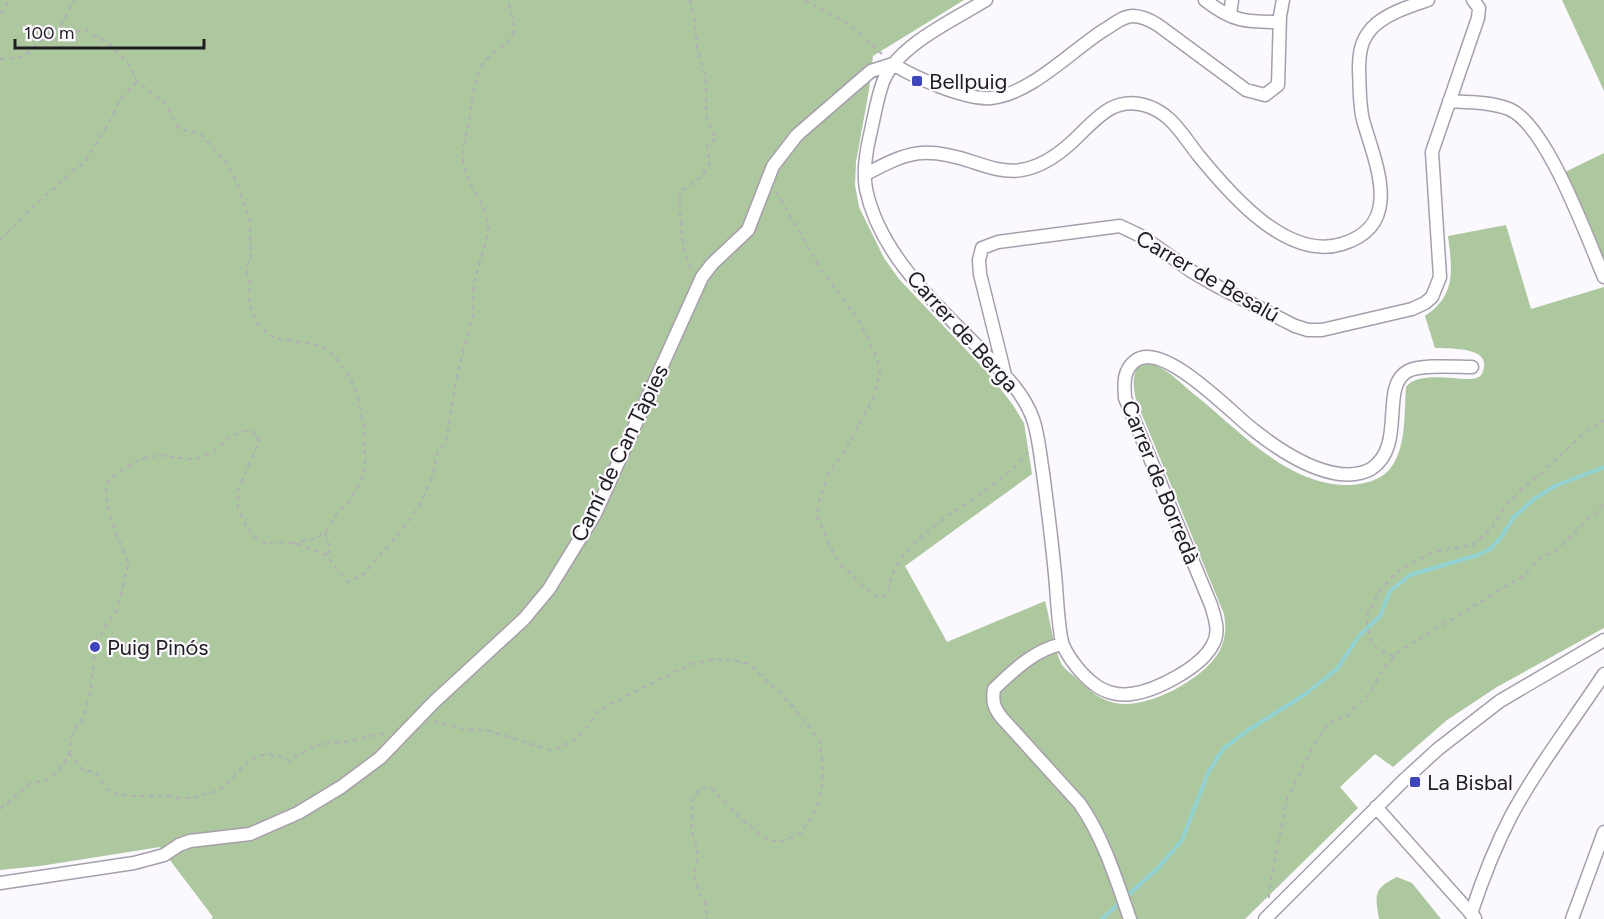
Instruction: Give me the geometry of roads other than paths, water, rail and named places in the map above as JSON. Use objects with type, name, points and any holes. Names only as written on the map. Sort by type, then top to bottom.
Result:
[{"type":"street","points":[[986,0],[907,50],[892,64],[944,88],[976,97],[991,98],[1024,87],[1095,36],[1123,18],[1134,16],[1158,25],[1246,90],[1265,95],[1278,85],[1283,0]]},
{"type":"street","points":[[1205,0],[1217,9],[1244,21],[1280,22]]},
{"type":"street","points":[[1230,15],[1232,0]]},
{"type":"street","points":[[866,174],[904,155],[927,151],[952,155],[990,168],[1022,170],[1060,152],[1106,110],[1124,103],[1144,105],[1167,116],[1218,179],[1266,224],[1309,245],[1326,247],[1341,244],[1357,238],[1368,229],[1376,220],[1379,209],[1380,177],[1360,105],[1360,48],[1373,26],[1400,11],[1428,0]]},
{"type":"street","name":"Carrer de Besalú","points":[[1005,376],[984,296],[979,260],[982,248],[998,242],[1120,226],[1143,237],[1215,285],[1295,326],[1308,330],[1322,330],[1412,309],[1425,303],[1432,297],[1440,277],[1432,152],[1478,18],[1479,8],[1473,0]]},
{"type":"street","name":"Carrer de Berga","points":[[892,64],[883,82],[868,147],[866,187],[876,219],[899,260],[934,302],[1005,376],[1024,399],[1033,417],[1038,437],[1051,531],[1062,644]]},
{"type":"street","name":"Camí de Can Tàpies","points":[[0,883],[134,863],[164,855],[190,841],[250,834],[298,813],[370,766],[392,747],[421,715],[524,619],[549,589],[595,514],[706,270],[748,230],[769,176],[784,151],[797,135],[871,71],[892,64]]},
{"type":"street","points":[[1449,101],[1510,110],[1527,124],[1557,169],[1604,277]]},
{"type":"street","name":"Carrer de Borredà","points":[[1062,644],[1074,663],[1094,685],[1105,692],[1131,694],[1152,689],[1194,665],[1207,654],[1217,633],[1211,605],[1125,398],[1126,374],[1131,364],[1138,358],[1147,356],[1173,364],[1255,432],[1280,449],[1319,469],[1340,474],[1366,472],[1382,459],[1389,446],[1397,384],[1408,371],[1418,368],[1472,367]]},
{"type":"street","points":[[1267,917],[1421,763],[1468,724],[1539,676],[1604,640]]},
{"type":"street","points":[[1062,644],[1049,646],[1023,663],[994,689],[992,700],[1002,718],[1080,804],[1089,817],[1104,845],[1130,919]]},
{"type":"street","points":[[1474,916],[1482,881],[1512,816],[1533,780],[1604,674]]},
{"type":"street","points":[[1376,807],[1474,916]]},
{"type":"street","points":[[1572,919],[1604,832]]},
{"type":"waterway","points":[[1102,919],[1158,868],[1182,840],[1208,773],[1223,749],[1304,695],[1337,669],[1359,636],[1380,616],[1390,591],[1410,575],[1478,555],[1490,549],[1514,517],[1534,499],[1555,486],[1604,467]]},
{"type":"place","name":"Bellpuig","points":[[917,81]]},
{"type":"place","name":"Puig Pinós","points":[[95,647]]},
{"type":"place","name":"La Bisbal","points":[[1415,782]]}]
